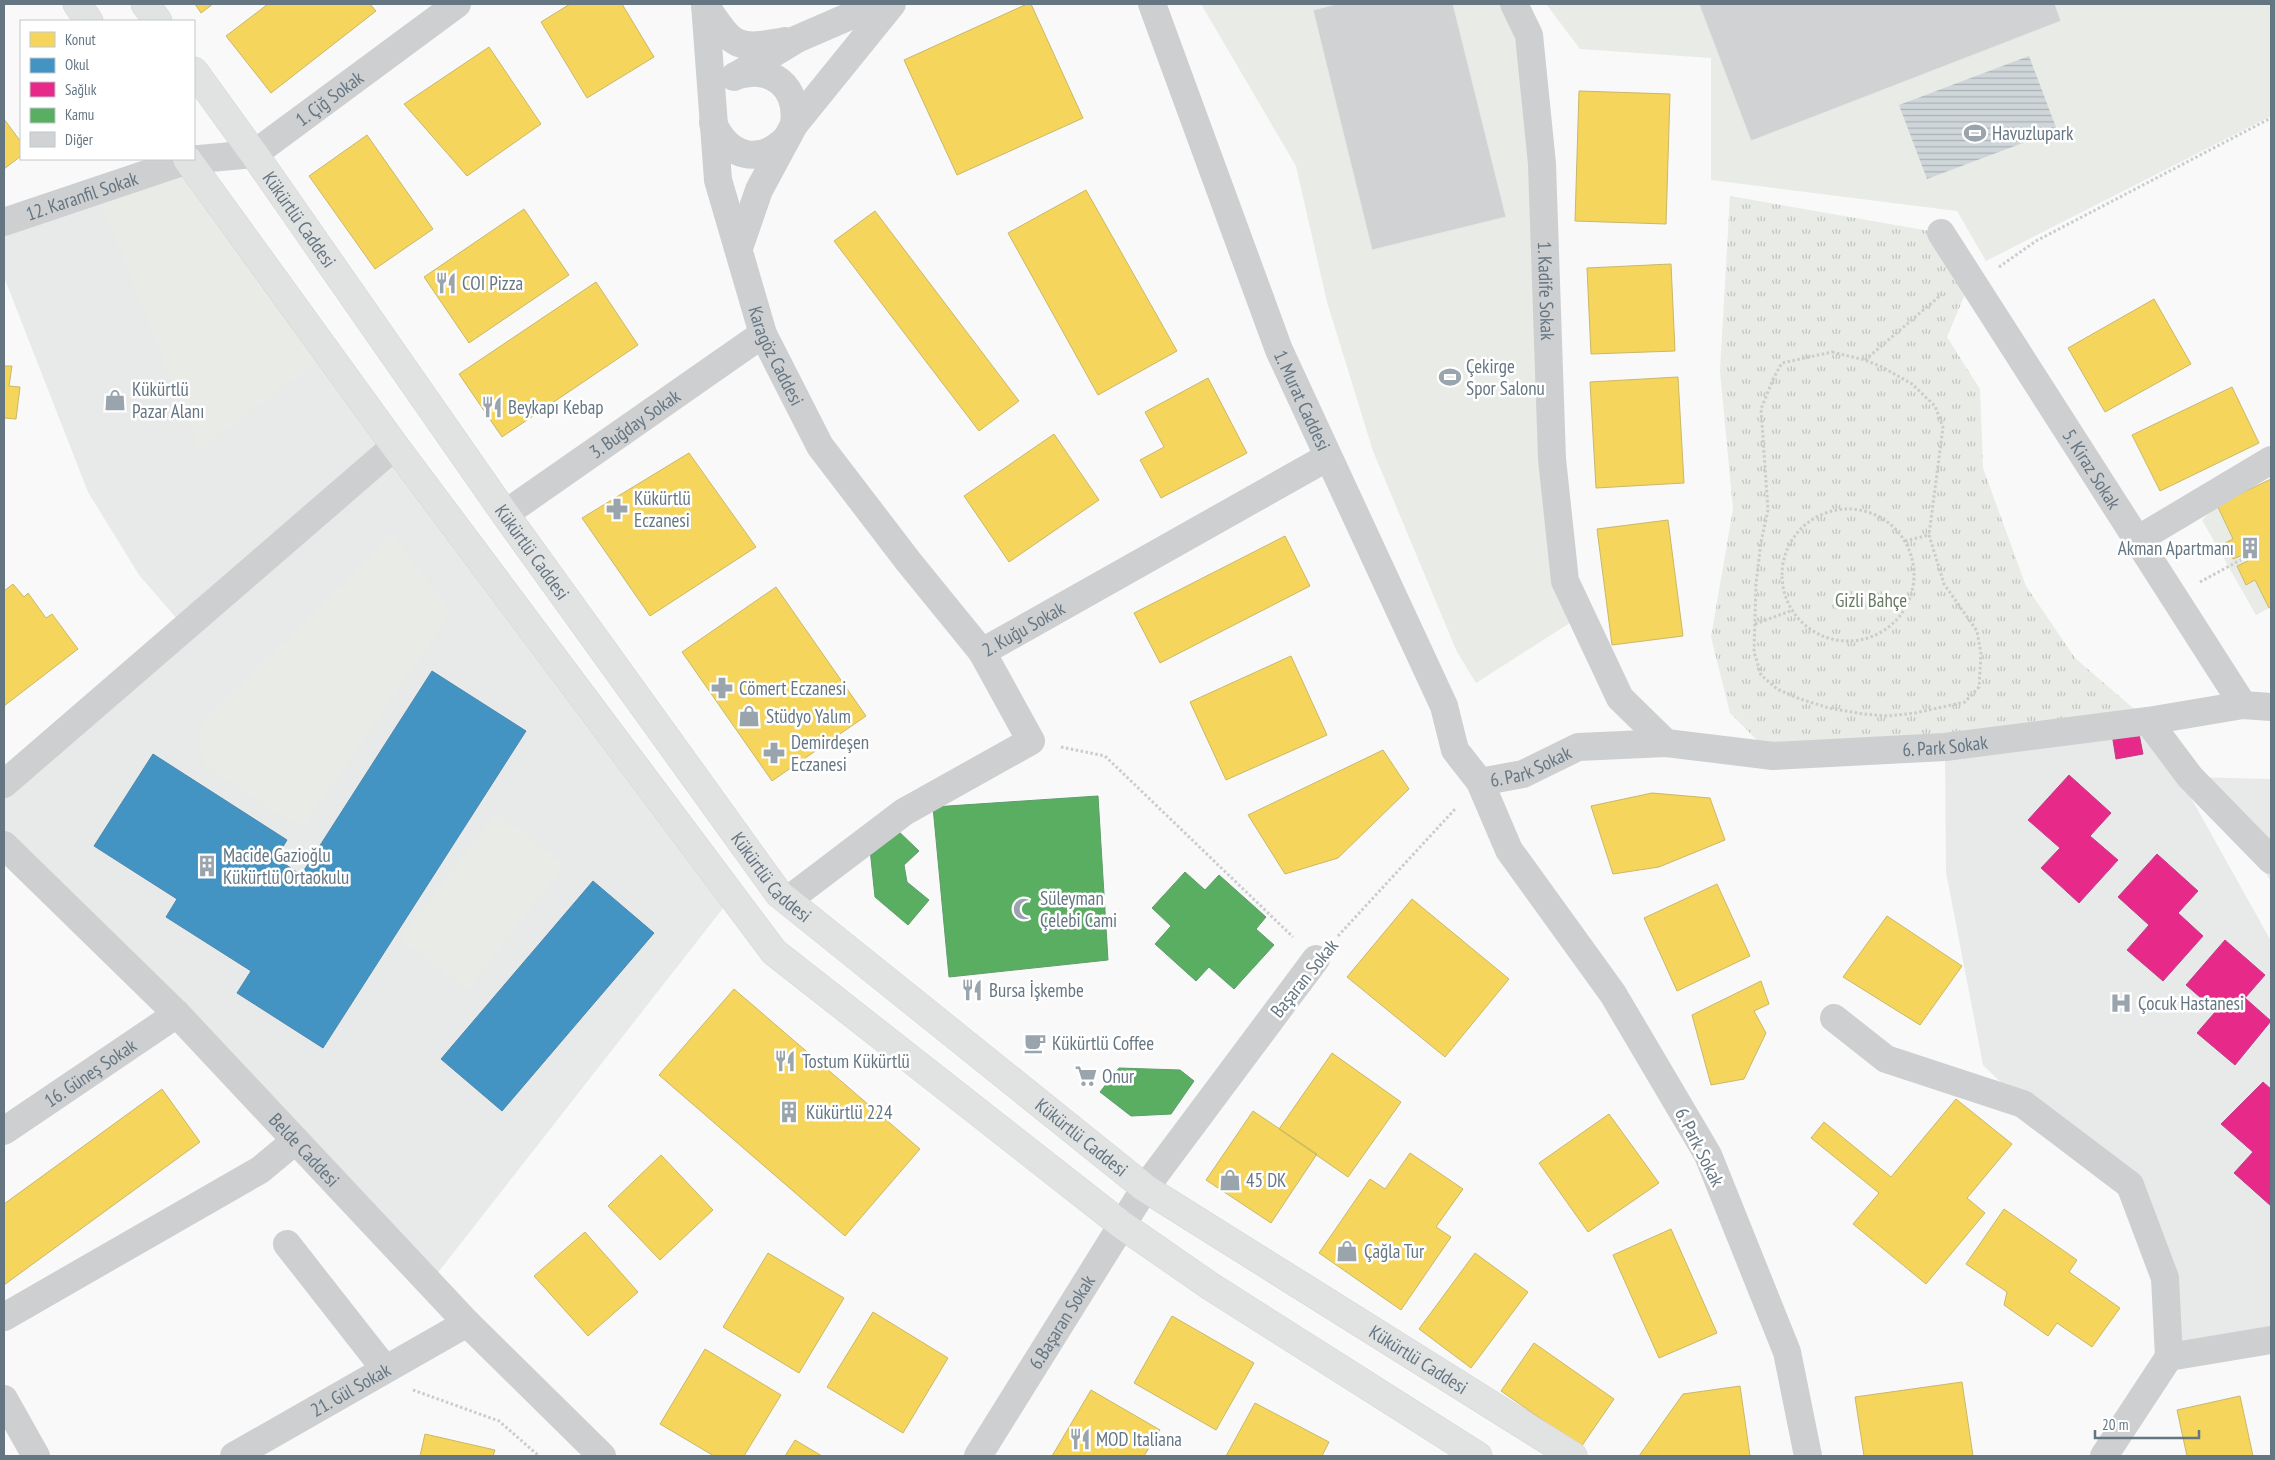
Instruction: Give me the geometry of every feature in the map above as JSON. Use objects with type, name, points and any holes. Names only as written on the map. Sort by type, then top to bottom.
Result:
[{"type":"main road","points":[[77,4],[89,20]]},
{"type":"main road","points":[[145,4],[157,20]]},
{"type":"main road","name":"Kükürtlü Caddesi","points":[[195,72],[505,514],[779,894],[1144,1188],[1573,1456]]},
{"type":"main road","points":[[188,160],[395,446],[774,952],[1122,1225],[1210,1286],[1478,1456]]},
{"type":"street","name":"1. Çiğ Sokak","points":[[254,154],[457,4]]},
{"type":"street","points":[[704,4],[727,36],[741,45],[755,47],[797,39]]},
{"type":"street","name":"Karagöz Caddesi","points":[[704,4],[718,180],[739,248],[762,334],[820,446],[982,652]]},
{"type":"street","points":[[878,4],[797,39],[723,85],[716,96],[713,116],[719,135],[728,146],[739,152],[753,155],[766,153],[778,147],[892,4]]},
{"type":"street","name":"1. Murat Caddesi","points":[[1152,4],[1279,350],[1444,706],[1455,750],[1480,782]]},
{"type":"street","name":"1. Kadife Sokak","points":[[1514,4],[1529,35],[1542,164],[1552,459],[1565,581],[1620,698],[1666,743]]},
{"type":"street","points":[[734,77],[747,72],[761,73],[774,77],[785,86],[792,98],[796,112],[790,132],[759,190],[739,248]]},
{"type":"street","points":[[195,159],[254,154]]},
{"type":"street","name":"12. Karanfil Sokak","points":[[4,222],[188,160]]},
{"type":"street","name":"5. Kiraz Sokak","points":[[1941,233],[2243,705]]},
{"type":"street","name":"3. Buğday Sokak","points":[[505,514],[762,334]]},
{"type":"street","points":[[4,784],[395,446]]},
{"type":"street","name":"2. Kuğu Sokak","points":[[1031,741],[982,652],[1328,457]]},
{"type":"street","points":[[2137,540],[2271,460]]},
{"type":"street","name":"6. Park Sokak","points":[[1808,1456],[1787,1352],[1708,1155],[1613,994],[1509,850],[1480,782],[1523,774],[1578,747],[1666,743],[1773,756],[1945,746],[2148,721],[2243,705],[2271,708]]},
{"type":"street","points":[[2148,721],[2190,777],[2271,860]]},
{"type":"street","points":[[788,900],[904,812],[1031,741]]},
{"type":"street","name":"Belde Caddesi","points":[[4,845],[177,1014],[467,1323],[602,1456]]},
{"type":"street","name":"Başaran Sokak","points":[[1144,1188],[1316,960]]},
{"type":"street","name":"16. Güneş Sokak","points":[[4,1131],[177,1014]]},
{"type":"street","points":[[1834,1018],[1886,1059],[2023,1104],[2130,1185],[2165,1278],[2168,1357],[2104,1456]]},
{"type":"street","points":[[4,1317],[260,1170],[295,1140]]},
{"type":"street","name":"6.Başaran Sokak","points":[[978,1456],[1144,1188]]},
{"type":"street","points":[[287,1244],[380,1372]]},
{"type":"street","name":"21. Gül Sokak","points":[[234,1456],[467,1323]]},
{"type":"street","points":[[2168,1357],[2271,1340]]},
{"type":"street","points":[[4,1399],[36,1456]]},
{"type":"path","points":[[1865,360],[1970,278],[2036,241],[2271,118]]},
{"type":"path","points":[[1832,352],[1865,360],[1912,384],[1935,406],[1943,426],[1929,535],[1944,584],[1978,631],[1980,654],[1978,687],[1965,702],[1948,707],[1888,716],[1829,708],[1776,689],[1761,674],[1754,652],[1756,584],[1760,542],[1768,510],[1761,409],[1782,363],[1832,352]]},
{"type":"path","points":[[1853,509],[1874,514],[1892,526],[1905,541],[1913,561],[1914,582],[1909,602],[1897,620],[1881,633],[1861,640],[1840,641],[1818,634],[1800,620],[1787,601],[1782,579],[1784,556],[1795,536],[1811,520],[1832,511],[1853,509]]},
{"type":"path","points":[[1905,541],[1929,535]]},
{"type":"path","points":[[2228,566],[2246,557]]},
{"type":"path","points":[[1755,624],[1793,610]]},
{"type":"path","points":[[1031,741],[1105,756],[1316,960]]},
{"type":"path","name":"Başaran Sokak","points":[[1316,960],[1480,782]]},
{"type":"path","points":[[380,1372],[499,1422],[539,1456]]},
{"type":"shaded area","points":[[2029,56],[2057,130],[1927,179],[1899,105]]},
{"type":"shaded area","points":[[97,191],[328,353],[731,898],[429,1284],[4,846],[4,784],[185,628],[139,575],[88,492],[4,277],[4,222]]},
{"type":"shaded area","name":"Çocuk Hastanesi","points":[[2148,721],[2271,941],[2271,1340],[2169,1357],[2165,1278],[2130,1185],[2023,1104],[1983,1065],[1946,872],[1945,747]]},
{"type":"shaded area","points":[[2190,777],[2271,779],[2271,881],[2214,802]]},
{"type":"green space","name":"Çekirge Spor Salonu","points":[[1201,4],[1514,4],[1529,35],[1552,459],[1581,616],[1476,683],[1457,652],[1373,451],[1327,302],[1296,166]]},
{"type":"green space","name":"Havuzlupark","points":[[1546,4],[2271,4],[2271,116],[1986,261],[1957,211],[1711,180],[1711,58],[1580,49]]},
{"type":"green space","points":[[188,160],[328,353],[199,450],[97,191]]},
{"type":"green space","name":"Gizli Bahçe","points":[[1730,196],[1941,233],[1971,280],[1947,337],[1980,389],[1983,468],[2026,586],[2075,658],[2148,721],[1773,756],[1730,713],[1711,637],[1733,509],[1720,371]]},
{"type":"green space","points":[[2217,505],[2233,539],[2226,543],[2233,559],[2245,554],[2248,561],[2237,567],[2246,585],[2255,580],[2269,608],[2256,615],[2202,520]]},
{"type":"green space","points":[[393,536],[451,612],[302,828],[204,764],[198,745],[201,724]]},
{"type":"green space","points":[[497,813],[564,865],[467,990],[400,938]]},
{"type":"building: Konut","points":[[195,4],[213,4],[201,13]]},
{"type":"building: Konut","points":[[268,4],[370,4],[376,11],[271,93],[226,36]]},
{"type":"building: Konut","points":[[570,4],[622,4],[654,57],[587,98],[541,22]]},
{"type":"building: Konut","points":[[1027,4],[1031,4],[1083,118],[957,175],[904,60]]},
{"type":"building: Konut","points":[[489,47],[541,124],[467,176],[404,104]]},
{"type":"building: Konut","points":[[1579,91],[1670,94],[1666,224],[1575,221]]},
{"type":"building: Konut","points":[[4,119],[20,141],[20,157],[4,169]]},
{"type":"building: Konut","points":[[367,135],[433,229],[375,269],[309,176]]},
{"type":"building: Konut","points":[[1086,190],[1177,351],[1098,395],[1008,233]]},
{"type":"building: Konut","points":[[524,209],[569,275],[469,343],[424,277]]},
{"type":"building: Konut","points":[[875,211],[1019,401],[979,431],[834,241]]},
{"type":"building: Konut","points":[[1671,264],[1675,351],[1591,354],[1587,268]]},
{"type":"building: Konut","points":[[596,282],[638,345],[502,437],[459,374]]},
{"type":"building: Konut","points":[[2154,299],[2191,364],[2105,412],[2068,348]]},
{"type":"building: Konut","points":[[4,366],[12,366],[9,386],[20,387],[16,419],[4,418]]},
{"type":"building: Konut","points":[[1678,377],[1684,483],[1596,488],[1590,382]]},
{"type":"building: Konut","points":[[1208,378],[1247,453],[1161,498],[1140,460],[1164,447],[1145,412]]},
{"type":"building: Konut","points":[[2232,387],[2259,443],[2160,491],[2132,435]]},
{"type":"building: Konut","points":[[1054,434],[1099,500],[1009,562],[964,496]]},
{"type":"building: Konut","points":[[689,453],[756,547],[650,616],[582,518]]},
{"type":"building: Konut","name":"Akman Apartmanı","points":[[2271,479],[2271,607],[2269,608],[2255,580],[2246,585],[2237,566],[2248,561],[2245,554],[2233,559],[2225,543],[2233,539],[2217,505]]},
{"type":"building: Konut","points":[[1668,520],[1683,636],[1612,645],[1597,529]]},
{"type":"building: Konut","points":[[1285,536],[1310,586],[1160,663],[1134,613]]},
{"type":"building: Konut","points":[[13,584],[24,597],[28,593],[46,618],[52,614],[78,649],[4,706],[4,591]]},
{"type":"building: Konut","points":[[776,587],[866,716],[772,781],[682,652]]},
{"type":"building: Konut","points":[[1291,656],[1327,735],[1226,780],[1190,702]]},
{"type":"building: Konut","points":[[1383,750],[1409,789],[1338,858],[1285,874],[1248,815]]},
{"type":"building: Konut","points":[[1652,793],[1710,798],[1725,840],[1659,867],[1613,874],[1591,806]]},
{"type":"building: Konut","points":[[1717,884],[1750,956],[1677,991],[1644,918]]},
{"type":"building: Konut","points":[[1412,899],[1509,979],[1445,1057],[1347,977]]},
{"type":"building: Konut","points":[[1887,916],[1962,966],[1920,1025],[1843,977]]},
{"type":"building: Konut","points":[[1761,981],[1769,1004],[1754,1011],[1766,1033],[1744,1079],[1711,1085],[1692,1015]]},
{"type":"building: Konut","name":"Kükürtlü 224","points":[[734,989],[920,1149],[845,1236],[659,1075]]},
{"type":"building: Konut","points":[[1332,1053],[1401,1102],[1348,1177],[1279,1129]]},
{"type":"building: Konut","points":[[162,1089],[200,1142],[4,1285],[4,1204]]},
{"type":"building: Konut","points":[[1956,1099],[2012,1144],[1967,1198],[1985,1213],[1926,1284],[1853,1224],[1879,1193],[1811,1138],[1824,1122],[1891,1177]]},
{"type":"building: Konut","points":[[1253,1111],[1317,1154],[1271,1223],[1206,1180]]},
{"type":"building: Konut","points":[[1609,1114],[1659,1183],[1588,1232],[1539,1163]]},
{"type":"building: Konut","points":[[1410,1153],[1463,1189],[1436,1227],[1451,1237],[1401,1310],[1319,1253],[1370,1179],[1385,1189]]},
{"type":"building: Konut","points":[[661,1155],[713,1210],[660,1260],[608,1206]]},
{"type":"building: Konut","points":[[2004,1209],[2077,1260],[2069,1272],[2120,1308],[2092,1347],[2057,1323],[2048,1336],[2004,1305],[2007,1292],[1966,1264]]},
{"type":"building: Konut","points":[[1671,1229],[1717,1333],[1659,1358],[1613,1255]]},
{"type":"building: Konut","points":[[585,1232],[638,1292],[588,1336],[534,1276]]},
{"type":"building: Konut","points":[[768,1253],[844,1298],[799,1373],[723,1327]]},
{"type":"building: Konut","points":[[1475,1253],[1528,1292],[1471,1368],[1419,1329]]},
{"type":"building: Konut","points":[[873,1312],[948,1358],[903,1433],[827,1387]]},
{"type":"building: Konut","points":[[1172,1316],[1254,1363],[1216,1430],[1134,1383]]},
{"type":"building: Konut","points":[[1534,1343],[1614,1399],[1581,1447],[1501,1391]]},
{"type":"building: Konut","points":[[705,1349],[781,1395],[744,1456],[714,1456],[660,1424]]},
{"type":"building: Konut","points":[[1962,1382],[1973,1456],[1864,1456],[1855,1397]]},
{"type":"building: Konut","points":[[1740,1386],[1750,1456],[1639,1456],[1683,1394]]},
{"type":"building: Konut","points":[[1091,1390],[1160,1430],[1144,1456],[1052,1456]]},
{"type":"building: Konut","points":[[2240,1396],[2253,1456],[2187,1456],[2177,1410]]},
{"type":"building: Konut","points":[[1255,1403],[1329,1442],[1322,1456],[1226,1456]]},
{"type":"building: Konut","points":[[425,1434],[495,1450],[493,1456],[420,1456]]},
{"type":"building: Konut","points":[[795,1440],[822,1456],[785,1456]]},
{"type":"building: Okul","name":"Macide Gazioğlu Kükürtlü Ortaokulu","points":[[432,671],[526,731],[323,1048],[237,993],[251,971],[166,917],[177,899],[94,846],[153,754],[287,840],[276,858],[301,875]]},
{"type":"building: Okul","points":[[593,881],[654,933],[502,1111],[441,1059]]},
{"type":"building: Sağlık","points":[[2138,729],[2143,754],[2116,759],[2112,734]]},
{"type":"building: Sağlık","points":[[2069,775],[2111,813],[2090,836],[2118,860],[2079,903],[2041,868],[2060,848],[2028,820]]},
{"type":"building: Sağlık","points":[[2157,854],[2198,891],[2178,913],[2203,936],[2163,981],[2127,950],[2149,925],[2118,897]]},
{"type":"building: Sağlık","points":[[2225,940],[2265,975],[2245,998],[2271,1021],[2235,1065],[2197,1033],[2216,1011],[2186,985]]},
{"type":"building: Sağlık","points":[[2263,1082],[2271,1089],[2271,1206],[2234,1173],[2253,1152],[2221,1124]]},
{"type":"building: Kamu","name":"Süleyman Çelebi Cami","points":[[1098,796],[1108,960],[949,977],[933,807]]},
{"type":"building: Kamu","points":[[893,826],[919,851],[904,865],[907,882],[929,900],[908,925],[875,897],[870,849]]},
{"type":"building: Kamu","points":[[1185,872],[1205,890],[1219,875],[1266,917],[1256,929],[1274,945],[1234,989],[1209,967],[1196,981],[1155,944],[1171,926],[1152,908]]},
{"type":"building: Kamu","points":[[1119,1068],[1180,1070],[1194,1081],[1171,1114],[1131,1116],[1100,1092]]},
{"type":"building: Diğer","points":[[1337,4],[1453,4],[1506,217],[1372,250],[1313,10]]},
{"type":"building: Diğer","points":[[1699,4],[2055,4],[2061,21],[1751,141]]},
{"type":"place","name":"Havuzlupark","points":[[1975,133]]},
{"type":"place","name":"COI Pizza","points":[[446,283]]},
{"type":"place","name":"Çekirge Spor Salonu","points":[[1450,377]]},
{"type":"place","name":"Kükürtlü Pazar Alanı","points":[[115,400]]},
{"type":"place","name":"Beykapı Kebap","points":[[492,407]]},
{"type":"place","name":"Kükürtlü Eczanesi","points":[[617,509]]},
{"type":"place","name":"Akman Apartmanı","points":[[2250,548]]},
{"type":"place","name":"Cömert Eczanesi","points":[[722,688]]},
{"type":"place","name":"Stüdyo Yalım","points":[[749,716]]},
{"type":"place","name":"Demirdeşen Eczanesi","points":[[774,753]]},
{"type":"place","name":"Macide Gazioğlu Kükürtlü Ortaokulu","points":[[207,866]]},
{"type":"place","name":"Süleyman Çelebi Cami","points":[[1024,909]]},
{"type":"place","name":"Bursa İşkembe","points":[[972,990]]},
{"type":"place","name":"Çocuk Hastanesi","points":[[2121,1003]]},
{"type":"place","name":"Kükürtlü Coffee","points":[[1035,1043]]},
{"type":"place","name":"Tostum Kükürtlü","points":[[785,1061]]},
{"type":"place","name":"Onur","points":[[1086,1076]]},
{"type":"place","name":"Kükürtlü 224","points":[[789,1112]]},
{"type":"place","name":"45 DK","points":[[1230,1180]]},
{"type":"place","name":"Çağla Tur","points":[[1347,1251]]},
{"type":"place","name":"MOD Italiana","points":[[1080,1439]]}]
